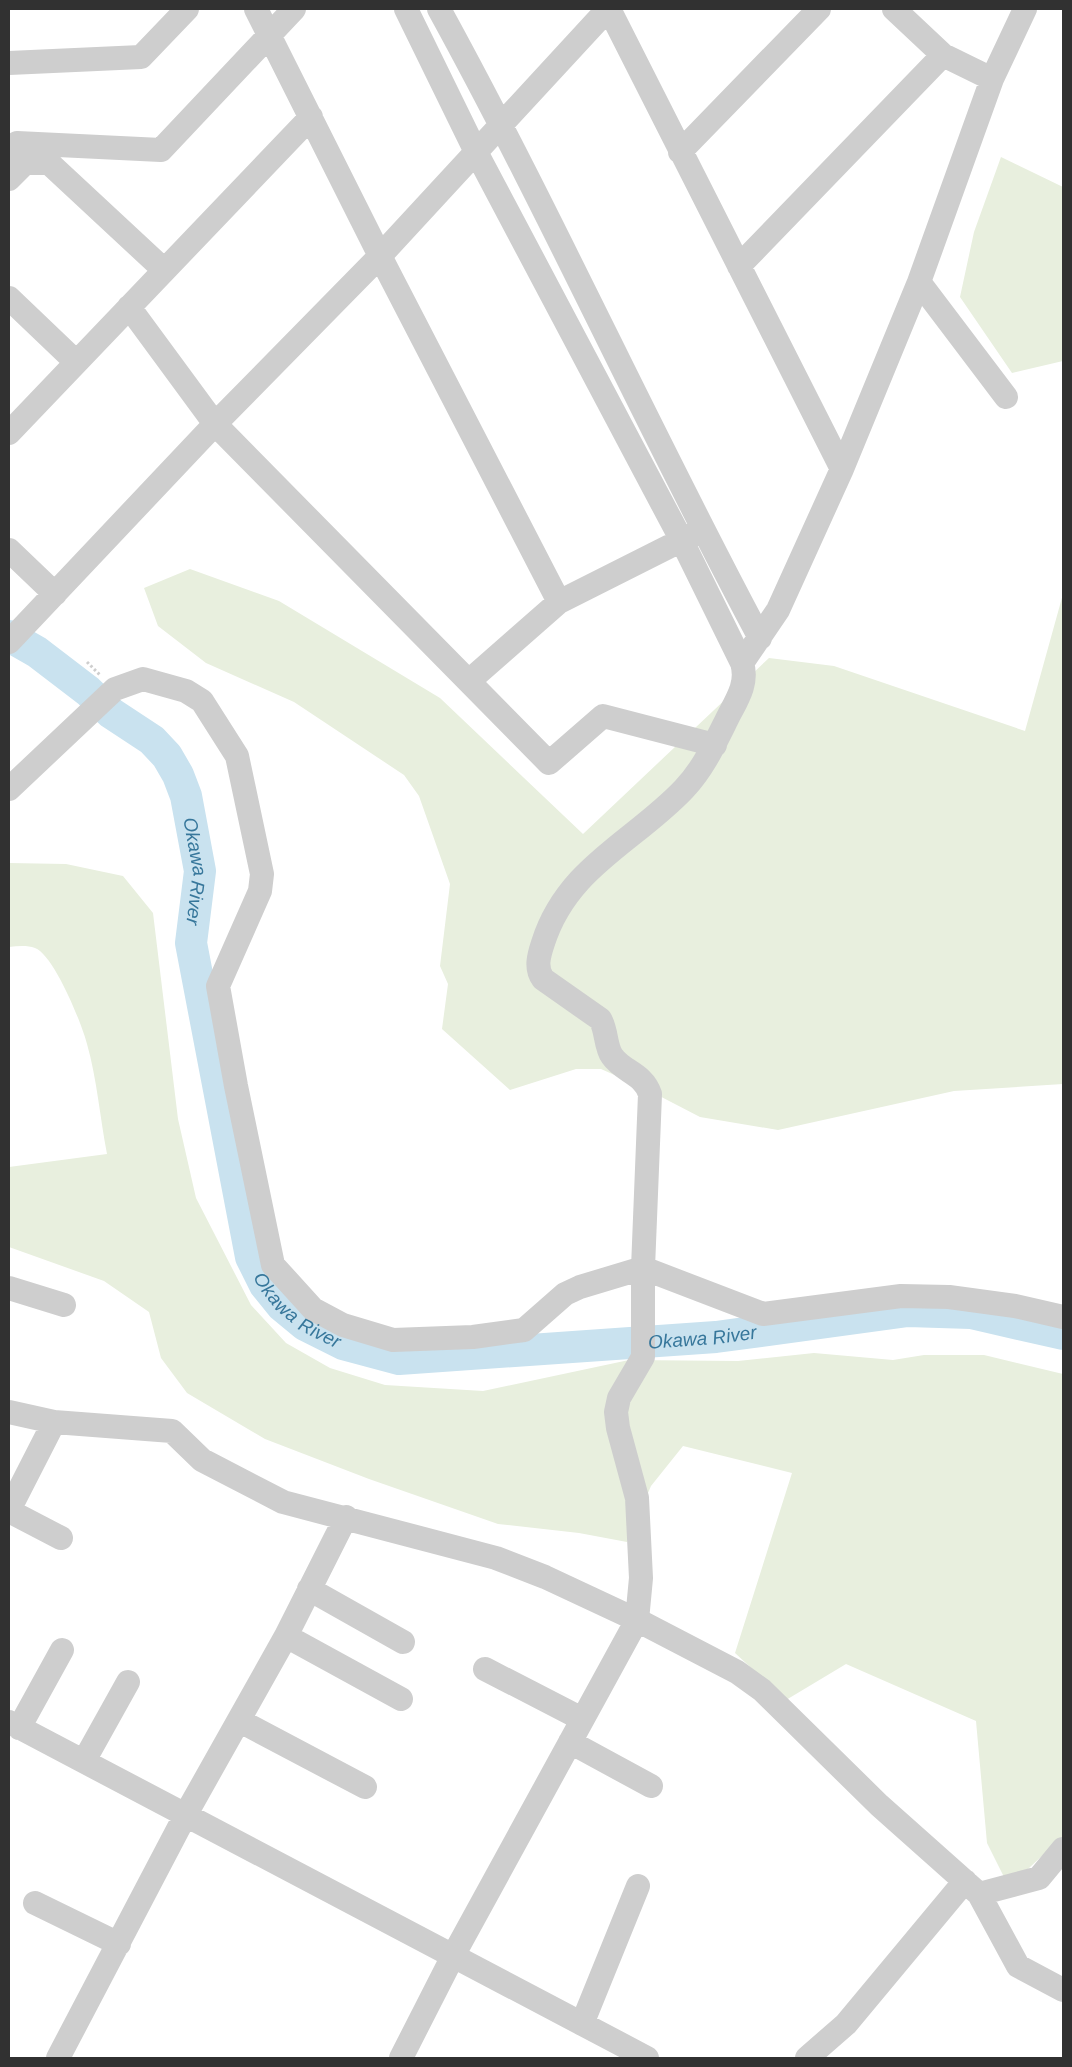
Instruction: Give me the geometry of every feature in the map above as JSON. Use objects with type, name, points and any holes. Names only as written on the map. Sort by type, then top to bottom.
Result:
[{"type":"street","points":[[9,63],[141,57],[187,9]]},
{"type":"street","points":[[256,9],[380,256],[559,602]]},
{"type":"street","points":[[9,151],[16,143],[161,150],[294,9]]},
{"type":"street","points":[[401,2058],[453,1956],[637,1620],[641,1578],[636,1498],[618,1428],[616,1412],[619,1398],[643,1357],[643,1268],[650,1094],[640,1077],[610,1055],[604,1025],[600,1019],[543,979],[539,973],[539,958],[548,929],[580,879],[590,868],[665,808],[697,774],[715,745],[740,693],[746,674],[682,541],[475,150],[406,9]]},
{"type":"street","points":[[439,9],[500,125],[702,530],[760,638]]},
{"type":"street","points":[[9,642],[215,424],[380,256],[475,150],[608,9],[842,469]]},
{"type":"street","points":[[680,152],[819,9]]},
{"type":"street","points":[[894,9],[943,55],[992,79]]},
{"type":"street","points":[[742,663],[778,610],[842,469],[919,282],[992,79],[1025,9]]},
{"type":"street","points":[[739,266],[943,55]]},
{"type":"street","points":[[9,432],[163,269],[311,117]]},
{"type":"street","points":[[9,178],[25,163],[50,163],[163,269]]},
{"type":"street","points":[[919,282],[1006,397]]},
{"type":"street","points":[[9,298],[76,362]]},
{"type":"street","points":[[129,307],[215,424],[549,763],[603,716],[715,745]]},
{"type":"street","points":[[469,681],[559,602],[702,530]]},
{"type":"street","points":[[9,550],[55,594]]},
{"type":"street","points":[[9,789],[115,689],[142,679],[186,691],[202,702],[237,756],[262,874],[260,890],[218,986],[273,1265],[291,1287],[314,1310],[342,1325],[393,1340],[473,1337],[524,1330],[565,1294],[580,1287],[643,1268],[763,1314],[854,1300],[902,1296],[950,1297],[1015,1306],[1063,1317]]},
{"type":"street","points":[[9,1288],[64,1305]]},
{"type":"street","points":[[9,1412],[54,1422],[172,1431],[202,1460],[283,1502],[346,1517],[496,1558],[637,1620],[737,1672],[762,1690],[879,1806],[972,1887],[1018,1966],[1063,1990]]},
{"type":"street","points":[[54,1422],[9,1511],[61,1538]]},
{"type":"street","points":[[58,2058],[186,1814],[240,1721],[286,1636],[346,1517]]},
{"type":"street","points":[[309,1589],[403,1642]]},
{"type":"street","points":[[286,1636],[401,1700]]},
{"type":"street","points":[[62,1650],[14,1725],[647,2058]]},
{"type":"street","points":[[485,1669],[582,1719]]},
{"type":"street","points":[[84,1761],[128,1682]]},
{"type":"street","points":[[240,1721],[365,1787]]},
{"type":"street","points":[[570,1742],[651,1786]]},
{"type":"street","points":[[807,2058],[846,2024],[972,1887],[1038,1878],[1063,1850]]},
{"type":"street","points":[[582,2024],[638,1886]]},
{"type":"street","points":[[35,1903],[119,1944]]},
{"type":"green space","points":[[1001,157],[1063,187],[1063,361],[1012,373],[960,297],[974,232]]},
{"type":"green space","points":[[190,569],[279,601],[440,698],[583,834],[769,658],[834,666],[1025,731],[1063,594],[1063,1084],[954,1091],[778,1130],[700,1117],[646,1089],[601,1069],[576,1069],[510,1090],[442,1029],[448,984],[440,966],[450,884],[419,796],[404,775],[294,702],[206,663],[158,626],[144,588]]},
{"type":"green space","points":[[9,863],[66,864],[123,876],[153,913],[178,1119],[196,1198],[251,1305],[286,1343],[330,1368],[385,1385],[483,1391],[629,1360],[738,1361],[814,1353],[893,1360],[924,1355],[984,1355],[1063,1374],[1063,1836],[1028,1869],[1006,1881],[987,1843],[976,1721],[846,1664],[786,1700],[735,1653],[792,1473],[683,1446],[651,1486],[627,1542],[579,1533],[498,1524],[369,1479],[265,1439],[187,1393],[161,1358],[149,1312],[104,1281],[9,1247],[9,1167],[107,1154],[90,1057],[84,1034],[66,991],[42,953],[29,946],[9,947]]},
{"type":"waterway","name":"Okawa River","points":[[9,636],[37,652],[88,691],[111,713],[152,740],[167,756],[178,775],[186,796],[200,871],[191,943],[251,1257],[265,1285],[282,1306],[305,1325],[343,1344],[399,1359],[716,1337],[908,1311],[971,1313],[1063,1334]]}]
